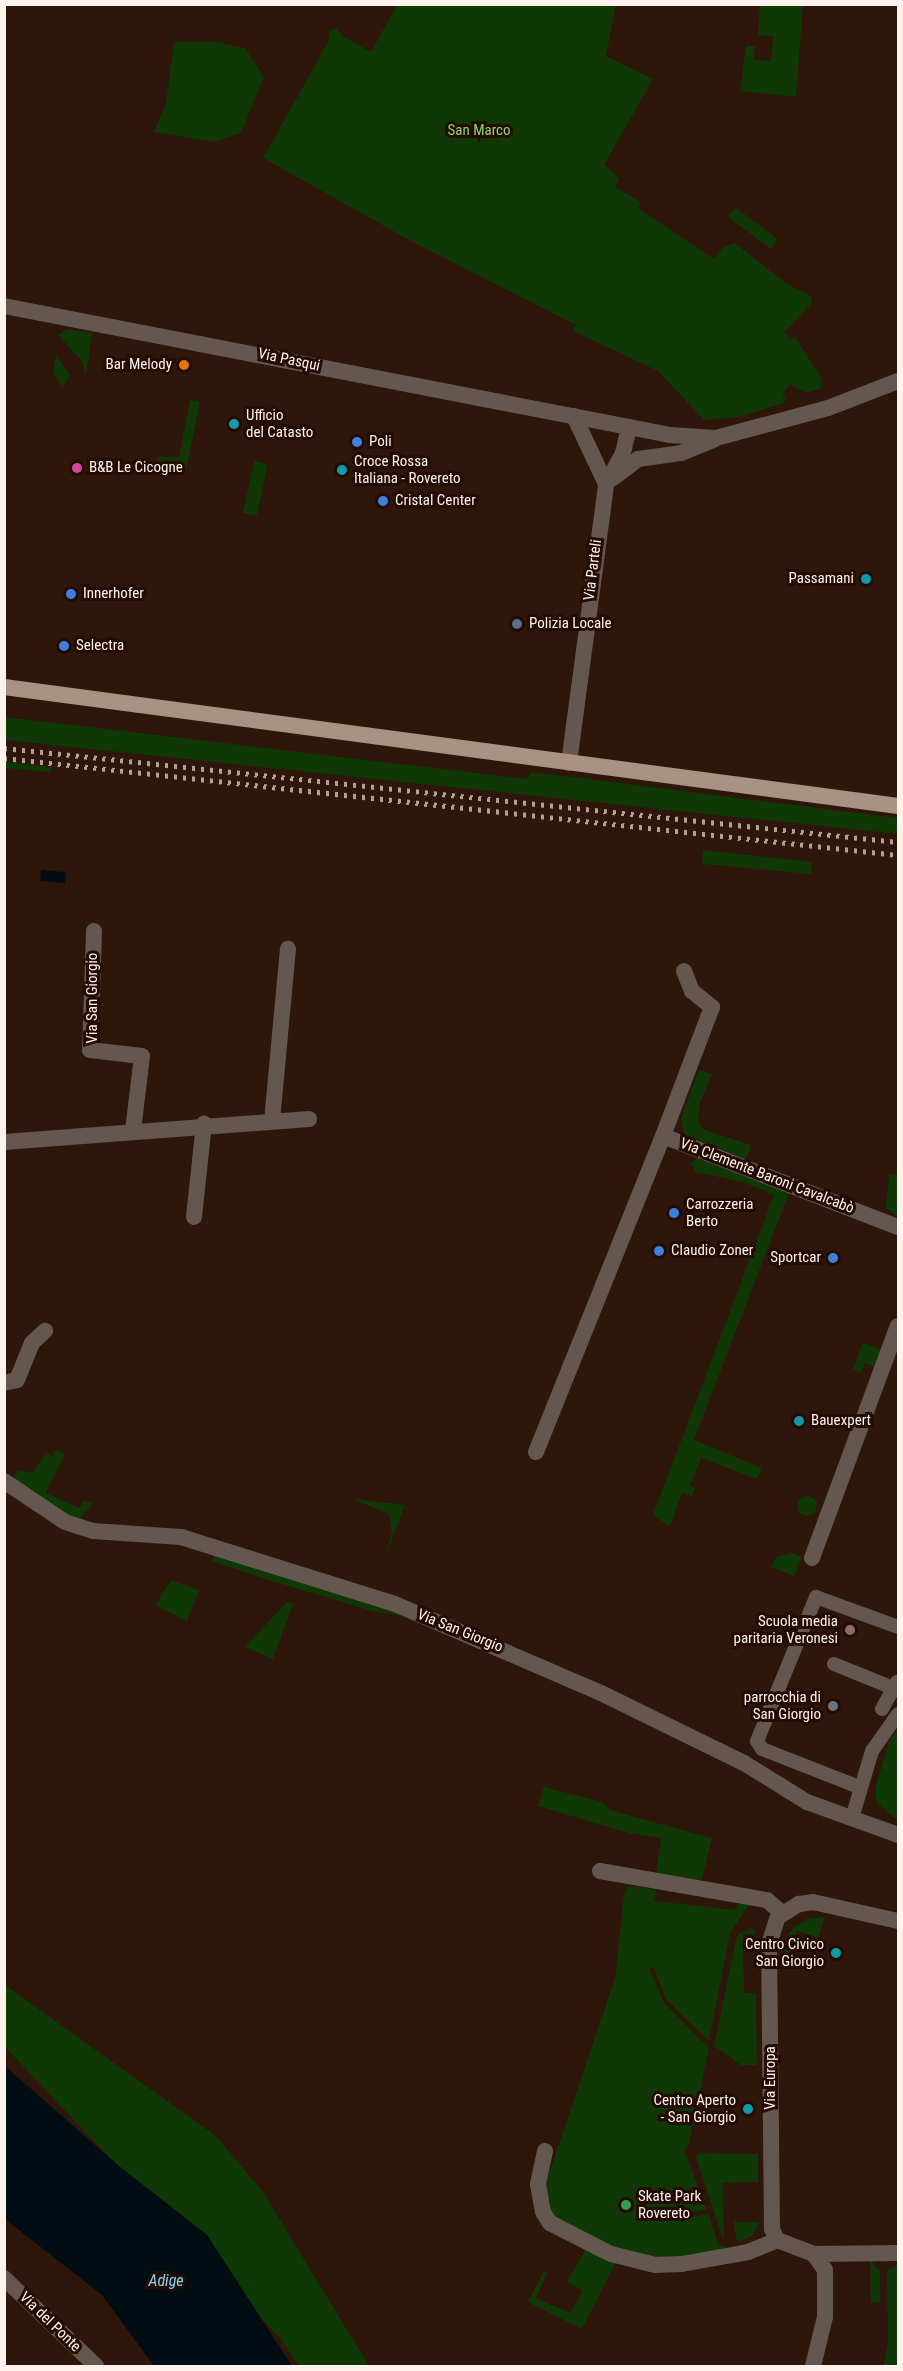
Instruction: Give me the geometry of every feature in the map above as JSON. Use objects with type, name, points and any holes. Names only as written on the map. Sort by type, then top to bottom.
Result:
[{"type":"main road","points":[[4,687],[898,806]]},
{"type":"street","name":"Via Pasqui","points":[[4,306],[574,416]]},
{"type":"street","points":[[574,416],[606,484],[638,459],[681,453],[716,438],[828,408],[898,381]]},
{"type":"street","points":[[574,416],[629,427],[716,438]]},
{"type":"street","name":"Via Parteli","points":[[569,763],[606,484],[623,453],[629,427]]},
{"type":"street","name":"Via San Giorgio","points":[[94,931],[90,1050],[142,1056],[133,1130]]},
{"type":"street","points":[[272,1121],[288,950]]},
{"type":"street","name":"Via Clemente Baroni Cavalcabò","points":[[684,971],[692,991],[712,1007],[663,1136],[898,1227]]},
{"type":"street","points":[[4,1142],[204,1124],[309,1119]]},
{"type":"street","points":[[194,1217],[204,1124]]},
{"type":"street","points":[[536,1452],[663,1136]]},
{"type":"street","points":[[812,1558],[898,1326]]},
{"type":"street","points":[[4,1383],[17,1380],[32,1343],[45,1331]]},
{"type":"street","name":"Via San Giorgio","points":[[4,1481],[65,1521],[93,1531],[181,1537],[395,1604],[601,1693],[744,1763],[807,1802],[898,1835]]},
{"type":"street","points":[[859,1787],[762,1749],[757,1742],[816,1597],[898,1627]]},
{"type":"street","points":[[834,1664],[897,1686],[882,1709]]},
{"type":"street","points":[[852,1818],[870,1748],[898,1714]]},
{"type":"street","points":[[600,1871],[767,1900],[780,1915],[813,1902],[898,1921]]},
{"type":"street","name":"Via Europa","points":[[777,2240],[772,2229],[769,1944],[780,1915]]},
{"type":"street","points":[[545,2151],[538,2184],[543,2212],[550,2223],[610,2254],[655,2265],[682,2264],[748,2252],[777,2240],[814,2254],[898,2253]]},
{"type":"street","points":[[813,2367],[827,2288],[825,2271],[814,2254]]},
{"type":"street","name":"Via del Ponte","points":[[4,2278],[96,2367]]},
{"type":"green space","name":"San Marco","points":[[397,5],[616,5],[606,56],[653,79],[604,165],[619,178],[615,187],[641,202],[638,208],[714,259],[723,247],[735,243],[787,284],[811,296],[812,303],[785,332],[790,340],[795,337],[822,379],[820,389],[806,393],[790,384],[782,395],[786,399],[784,403],[739,417],[704,420],[658,371],[573,331],[576,325],[411,241],[263,158],[328,42],[330,30],[336,28],[344,37],[371,52]]},
{"type":"green space","points":[[760,5],[803,5],[796,97],[740,91],[746,46],[755,46],[754,60],[771,61],[773,36],[758,35]]},
{"type":"green space","points":[[174,42],[215,42],[245,48],[264,77],[241,133],[214,142],[154,132],[166,104]]},
{"type":"green space","points":[[735,207],[778,239],[771,249],[728,217]]},
{"type":"green space","points":[[68,329],[92,333],[86,376],[82,361],[58,335]]},
{"type":"green space","points":[[56,356],[70,375],[62,388],[53,372]]},
{"type":"green space","points":[[190,400],[200,402],[186,470],[157,464],[158,457],[179,457]]},
{"type":"green space","points":[[254,461],[268,464],[257,516],[243,513]]},
{"type":"green space","points":[[5,717],[526,779],[532,772],[898,818],[898,834],[5,740]]},
{"type":"green space","points":[[5,762],[52,767],[51,772],[5,768]]},
{"type":"green space","points":[[703,850],[812,862],[811,874],[702,864]]},
{"type":"green space","points":[[699,1070],[712,1074],[700,1103],[698,1122],[705,1130],[751,1145],[746,1159],[686,1136],[683,1131],[681,1118]]},
{"type":"green space","points":[[697,1158],[789,1193],[694,1440],[762,1468],[757,1479],[701,1458],[690,1486],[695,1488],[692,1496],[682,1492],[670,1527],[653,1515],[774,1195],[743,1182],[695,1172],[691,1163]]},
{"type":"green space","points":[[889,1174],[898,1175],[898,1216],[886,1208]]},
{"type":"green space","points":[[863,1342],[881,1350],[875,1367],[865,1363],[861,1373],[853,1369]]},
{"type":"green space","points":[[55,1450],[65,1454],[46,1493],[79,1508],[84,1500],[93,1504],[78,1520],[12,1481],[18,1470],[33,1473],[46,1452],[52,1456]]},
{"type":"green space","points":[[807,1496],[814,1499],[817,1506],[814,1513],[807,1516],[800,1513],[797,1506],[800,1499]]},
{"type":"green space","points":[[352,1499],[405,1505],[387,1553],[392,1531],[389,1514]]},
{"type":"green space","points":[[214,1552],[409,1617],[372,1611],[262,1578],[212,1561]]},
{"type":"green space","points":[[792,1553],[802,1557],[794,1576],[771,1567],[776,1557]]},
{"type":"green space","points":[[171,1580],[199,1590],[187,1621],[155,1605]]},
{"type":"green space","points":[[287,1602],[293,1604],[273,1659],[245,1647]]},
{"type":"green space","points":[[898,1729],[898,1821],[876,1802],[876,1785],[890,1739]]},
{"type":"green space","points":[[544,1787],[602,1802],[610,1810],[712,1838],[702,1880],[656,1874],[661,1838],[629,1833],[538,1806]]},
{"type":"green space","points":[[635,1886],[656,1890],[654,1901],[736,1910],[738,1900],[750,1903],[730,1933],[709,2041],[666,1999],[654,1968],[649,1968],[664,2003],[709,2048],[689,2144],[684,2149],[707,2210],[686,2212],[684,2218],[709,2214],[718,2244],[734,2251],[682,2259],[638,2258],[560,2222],[549,2212],[546,2183],[615,1978],[624,1895],[627,1887]]},
{"type":"green space","points":[[825,1917],[818,1938],[797,1931],[788,1958],[782,1957],[784,1941],[795,1926],[810,1918]]},
{"type":"green space","points":[[752,1928],[756,1934],[743,1934],[744,1993],[756,1993],[757,2065],[741,2065],[714,2046],[736,1940],[740,1933]]},
{"type":"green space","points":[[5,1985],[216,2136],[263,2192],[369,2366],[299,2366],[280,2338],[5,2047]]},
{"type":"green space","points":[[699,2153],[758,2154],[758,2182],[723,2183],[724,2242],[696,2158]]},
{"type":"green space","points":[[734,2222],[759,2222],[753,2235],[740,2242],[736,2239]]},
{"type":"green space","points":[[586,2249],[616,2262],[582,2329],[528,2302],[544,2271],[547,2273],[536,2298],[570,2313],[583,2290],[567,2282]]},
{"type":"green space","points":[[898,2258],[898,2366],[883,2366],[888,2344],[887,2270],[895,2266]]},
{"type":"green space","points":[[870,2259],[880,2272],[880,2302],[871,2303]]},
{"type":"water","points":[[41,870],[66,872],[65,883],[40,881]]},
{"type":"water","name":"Adige","points":[[5,2066],[119,2166],[207,2235],[292,2366],[154,2366],[102,2295],[5,2219]]},
{"type":"railway","points":[[4,748],[898,842]]},
{"type":"railway","points":[[4,758],[898,855]]},
{"type":"place","name":"Bar Melody","points":[[184,365]]},
{"type":"place","name":"Ufficio del Catasto","points":[[234,424]]},
{"type":"place","name":"Poli","points":[[357,442]]},
{"type":"place","name":"B&B Le Cicogne","points":[[77,468]]},
{"type":"place","name":"Croce Rossa Italiana - Rovereto","points":[[342,470]]},
{"type":"place","name":"Cristal Center","points":[[383,501]]},
{"type":"place","name":"Passamani","points":[[866,579]]},
{"type":"place","name":"Innerhofer","points":[[71,594]]},
{"type":"place","name":"Polizia Locale","points":[[517,624]]},
{"type":"place","name":"Selectra","points":[[64,646]]},
{"type":"place","name":"Carrozzeria Berto","points":[[674,1213]]},
{"type":"place","name":"Claudio Zoner","points":[[659,1251]]},
{"type":"place","name":"Sportcar","points":[[833,1258]]},
{"type":"place","name":"Bauexpert","points":[[799,1421]]},
{"type":"place","name":"Scuola media paritaria Veronesi","points":[[850,1630]]},
{"type":"place","name":"parrocchia di San Giorgio","points":[[833,1706]]},
{"type":"place","name":"Centro Civico San Giorgio","points":[[836,1953]]},
{"type":"place","name":"Centro Aperto - San Giorgio","points":[[748,2109]]},
{"type":"place","name":"Skate Park Rovereto","points":[[626,2205]]}]
